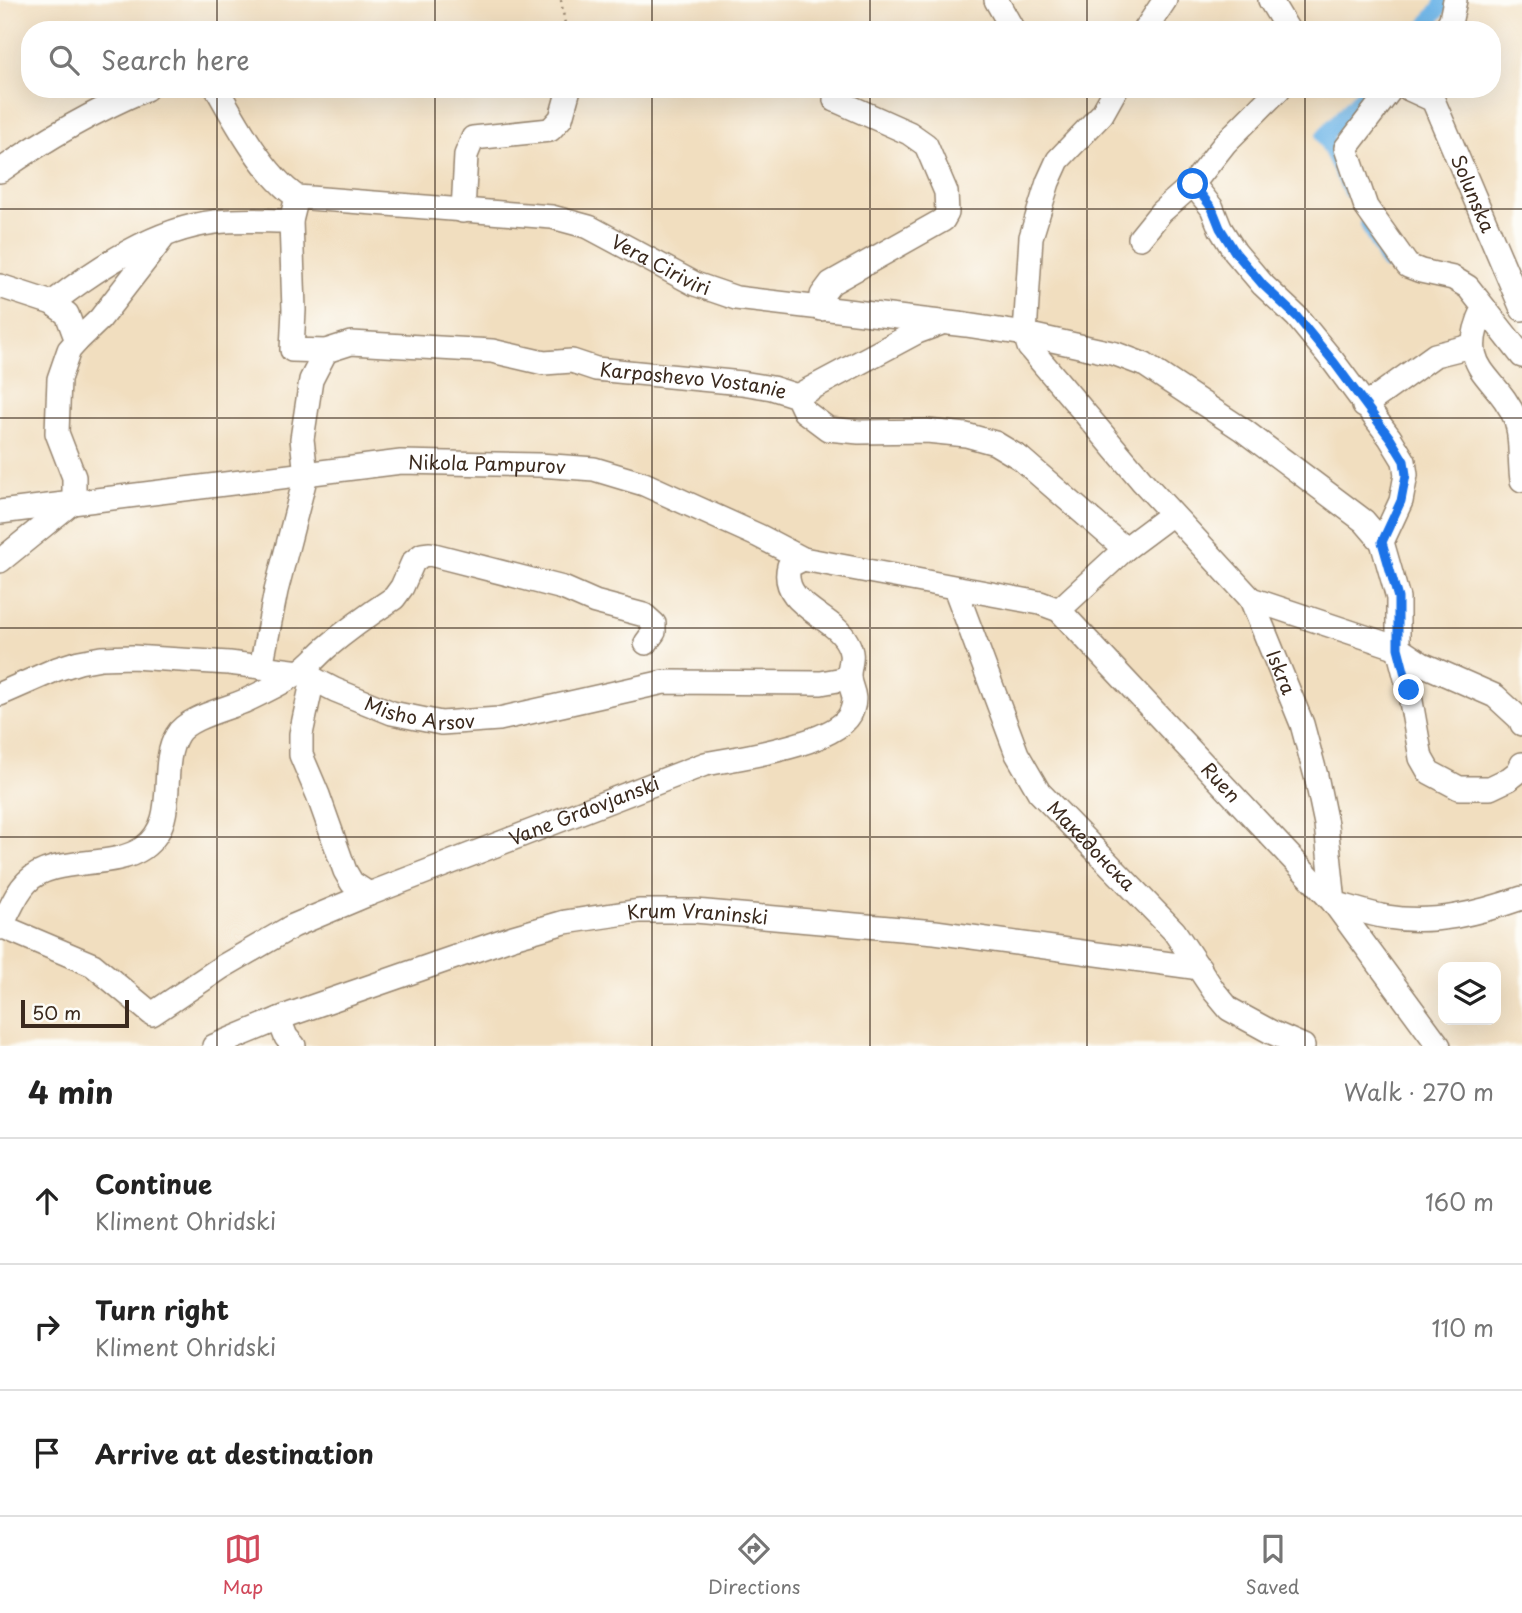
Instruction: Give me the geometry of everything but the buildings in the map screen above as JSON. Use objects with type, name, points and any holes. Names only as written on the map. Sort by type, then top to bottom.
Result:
[{"type":"street","points":[[996,0],[1008,21]]},
{"type":"street","points":[[1151,21],[1165,0]]},
{"type":"street","points":[[1270,0],[1283,21]]},
{"type":"street","points":[[1450,21],[1455,0]]},
{"type":"street","points":[[0,171],[99,109],[125,98]]},
{"type":"street","points":[[52,303],[86,277],[180,230],[215,222],[290,221],[297,197],[277,180],[237,125],[222,98]]},
{"type":"street","points":[[463,211],[466,155],[473,138],[550,130],[561,118],[567,98]]},
{"type":"street","points":[[1025,334],[1031,237],[1048,182],[1058,160],[1102,114],[1111,98]]},
{"type":"street","points":[[1140,238],[1161,212],[1193,184],[1226,142],[1270,98]]},
{"type":"street","points":[[1384,98],[1346,148],[1366,207],[1408,266],[1453,278],[1468,287],[1522,356]]},
{"type":"street","name":"Solunska","points":[[1429,98],[1433,100],[1522,309]]},
{"type":"street","points":[[821,309],[822,295],[831,283],[943,220],[947,213],[946,192],[926,145],[909,133],[835,100]]},
{"type":"street","points":[[1193,184],[1212,208],[1220,228],[1235,252],[1263,285],[1297,317],[1333,361],[1404,461],[1406,475],[1401,501],[1382,542],[1398,598],[1398,648],[1409,690],[1419,749],[1429,772],[1459,788],[1490,788],[1509,779],[1518,772],[1522,764]]},
{"type":"street","name":"Vera Ciriviri","points":[[297,197],[552,217],[573,221],[714,292],[755,302],[1025,334],[1116,354],[1145,365],[1243,430],[1364,521],[1382,542]]},
{"type":"street","name":"Karposhevo Vostanie","points":[[290,221],[294,310],[292,350],[326,351],[351,343],[492,351],[544,363],[572,361],[615,372],[772,388],[797,396],[804,411],[828,429],[859,432],[927,431],[966,435],[995,443],[1020,458],[1125,549]]},
{"type":"street","points":[[0,561],[74,501],[74,477],[57,433],[59,379],[69,350],[100,319],[164,236]]},
{"type":"street","points":[[0,286],[52,303],[67,314],[77,341]]},
{"type":"street","points":[[1483,308],[1475,326],[1472,346],[1487,379],[1500,393],[1516,419],[1520,432],[1522,480]]},
{"type":"street","points":[[797,396],[917,332],[942,323]]},
{"type":"street","name":"Iskra","points":[[1025,334],[1029,347],[1043,365],[1172,514],[1251,599],[1303,724],[1326,824],[1334,902]]},
{"type":"street","points":[[1364,406],[1436,355],[1472,346]]},
{"type":"street","points":[[261,667],[276,590],[306,475],[302,439],[311,380],[326,351]]},
{"type":"street","name":"Nikola Pampurov","points":[[0,512],[401,462],[594,469],[644,484],[803,559],[955,588]]},
{"type":"street","points":[[955,588],[1040,603],[1059,610],[1125,549],[1172,514]]},
{"type":"street","points":[[369,894],[352,883],[345,872],[301,755],[307,675],[326,648],[394,598],[413,562],[422,555],[430,554],[492,572],[527,577],[595,602],[644,615],[654,624],[654,632],[646,643]]},
{"type":"street","name":"Vane Grdovjanski","points":[[1,927],[93,965],[152,1014],[222,967],[293,926],[369,894],[705,764],[758,755],[826,735],[842,726],[853,710],[855,695],[849,678],[853,657],[849,644],[829,621],[803,604],[788,584],[789,566],[803,559]]},
{"type":"street","name":"Македонска","points":[[955,588],[1017,754],[1026,774],[1039,792],[1174,931],[1229,1009],[1270,1032],[1303,1046]]},
{"type":"street","points":[[1251,599],[1398,648],[1422,664],[1495,696],[1522,724]]},
{"type":"street","name":"Ruen","points":[[1059,610],[1334,902],[1438,1046]]},
{"type":"street","name":"Misho Arsov","points":[[0,694],[79,662],[100,658],[160,659],[261,667],[307,675],[392,713],[440,723],[499,719],[664,682],[821,682],[849,678]]},
{"type":"street","points":[[1,927],[27,881],[42,873],[135,852],[152,840],[158,833],[165,811],[170,753],[177,735],[187,724],[307,675]]},
{"type":"street","points":[[1334,902],[1389,918],[1440,919],[1522,898]]},
{"type":"street","name":"Krum Vraninski","points":[[214,1046],[279,1019],[526,933],[578,920],[665,910],[935,932],[1200,968]]},
{"type":"street","points":[[279,1019],[286,1037],[294,1046]]},
{"type":"path","points":[[561,0],[564,21]]},
{"type":"waterway","points":[[1430,21],[1443,0]]},
{"type":"waterway","points":[[1351,191],[1324,136],[1360,98]]},
{"type":"waterway","points":[[1368,224],[1387,262]]},
{"type":"route","points":[[1193,184],[1212,208],[1220,228],[1235,252],[1263,285],[1297,317],[1333,361],[1404,461],[1406,475],[1401,501],[1382,542],[1398,598],[1398,648],[1409,690]]}]
